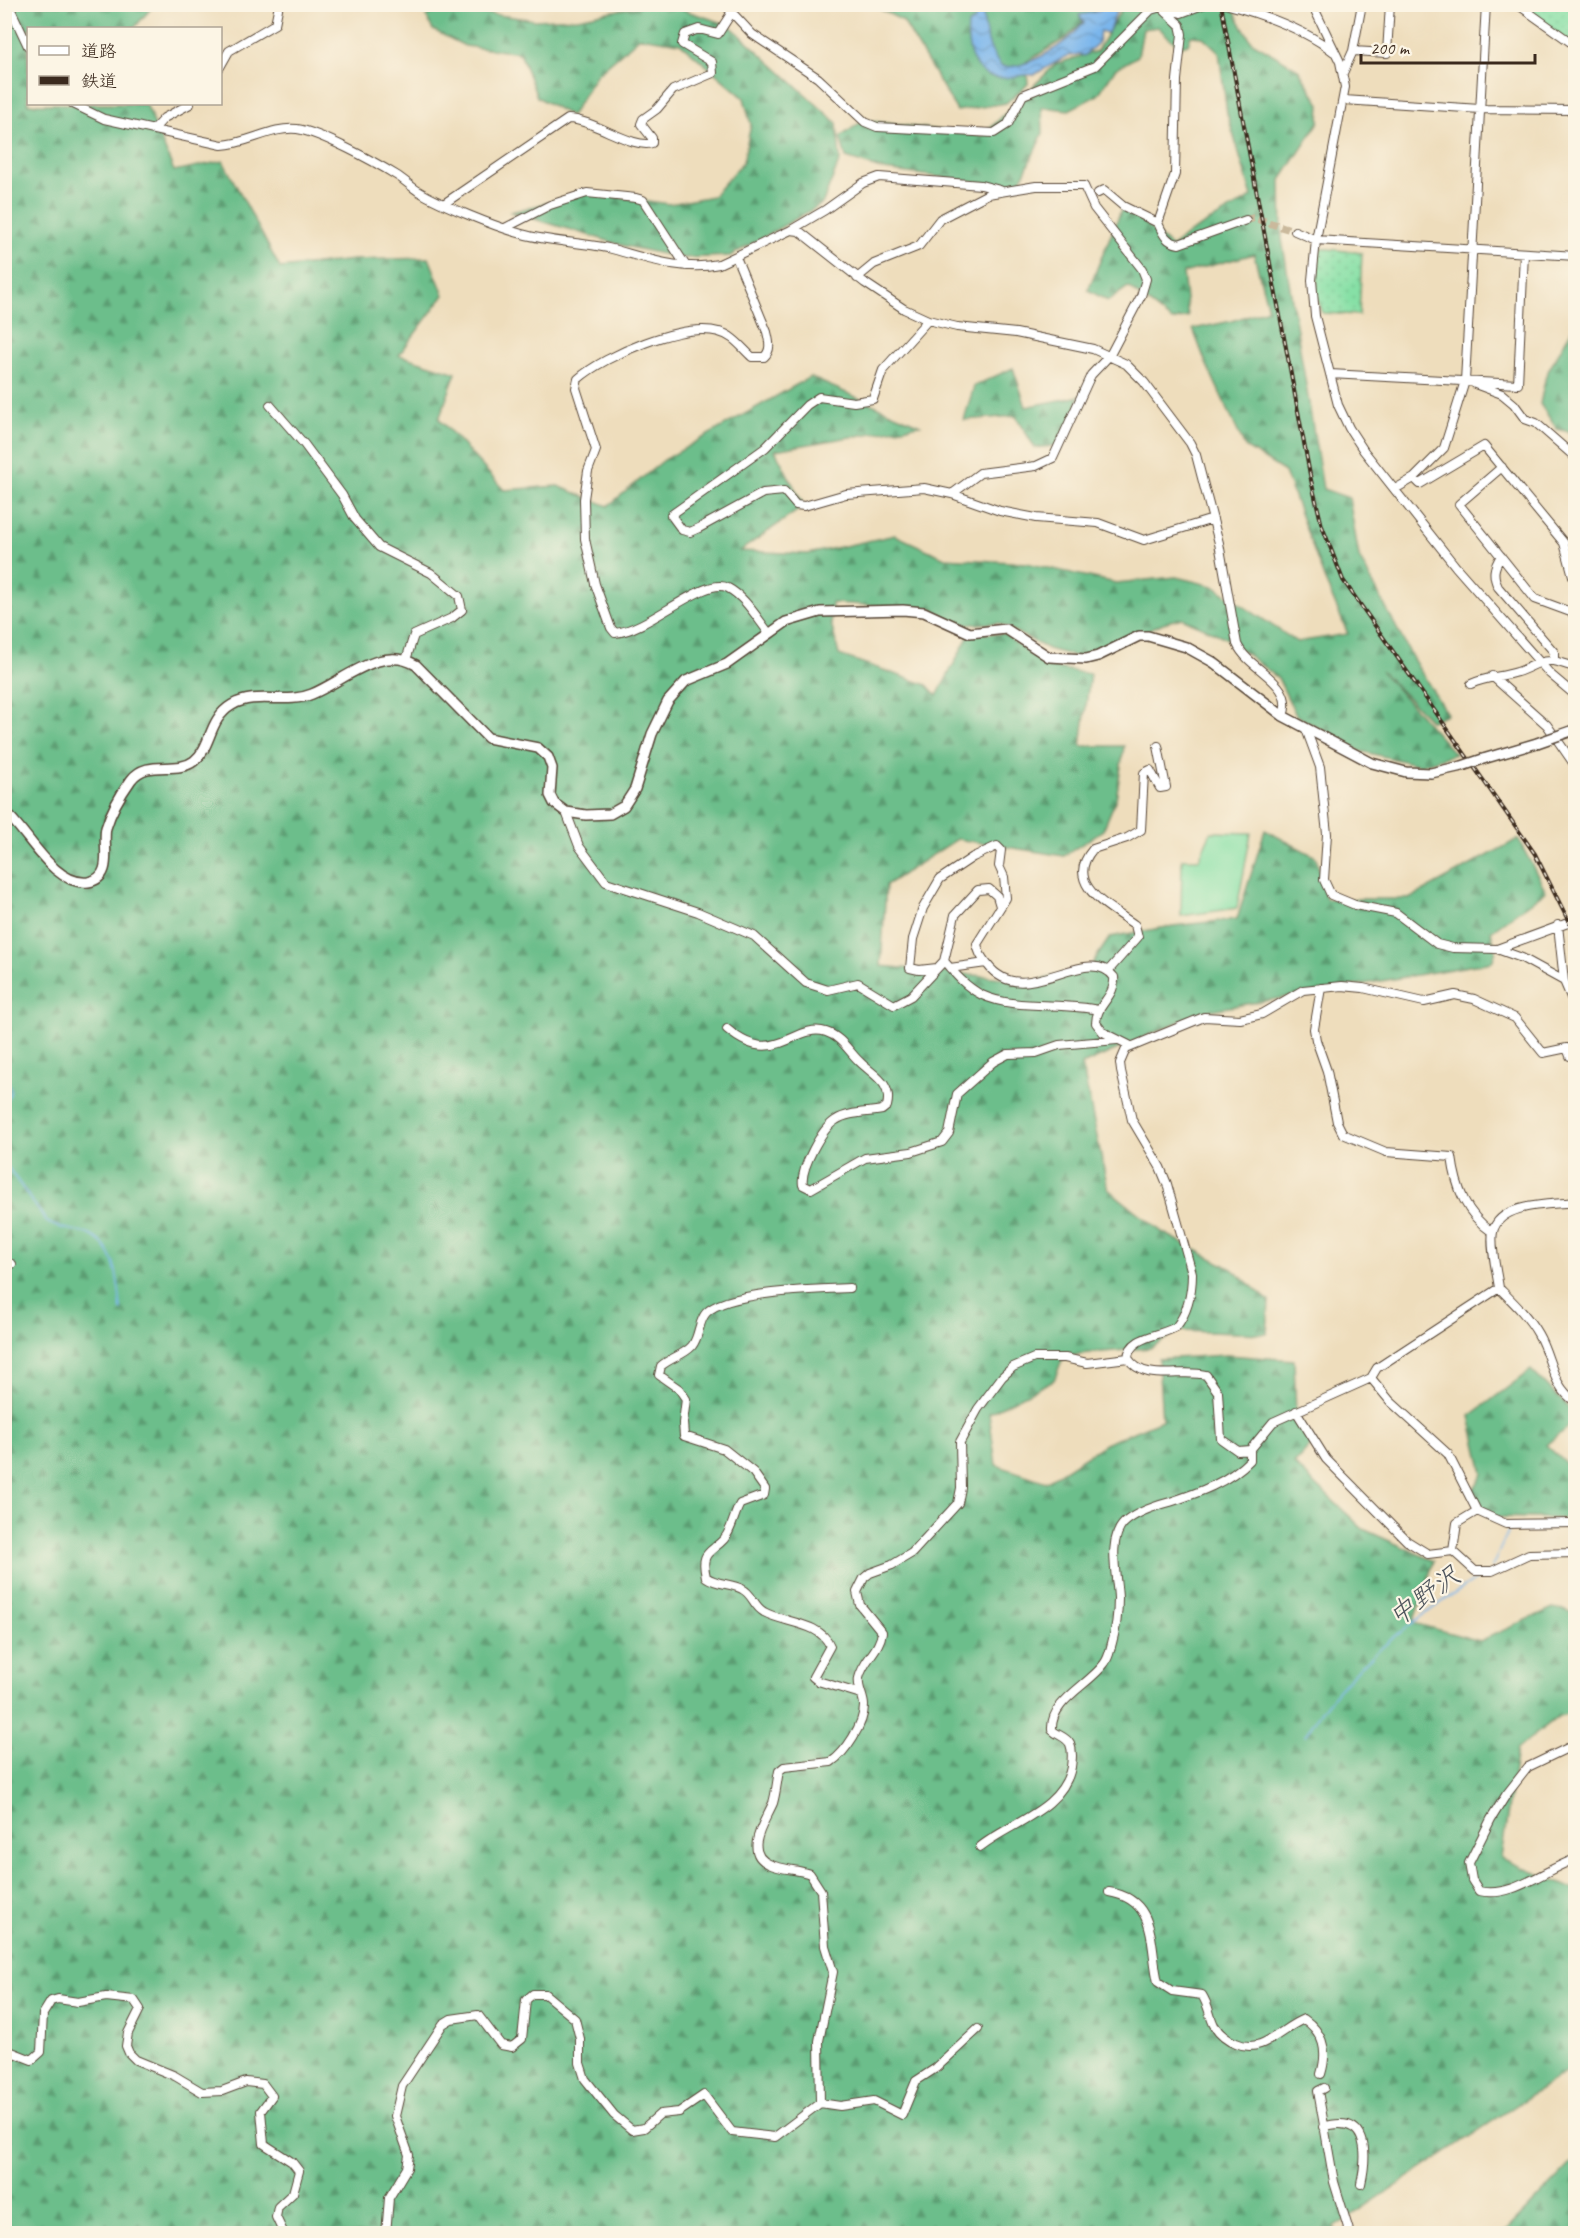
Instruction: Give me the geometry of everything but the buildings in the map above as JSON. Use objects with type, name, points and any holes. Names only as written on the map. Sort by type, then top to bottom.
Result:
[{"type":"main road","points":[[4,811],[18,822],[46,861],[63,876],[74,881],[89,882],[99,877],[105,866],[108,822],[133,777],[146,769],[159,766],[178,768],[194,761],[203,750],[213,723],[231,706],[253,699],[290,699],[310,695],[375,662],[391,658],[406,660],[416,665],[488,738],[538,748],[548,757],[552,768],[550,795],[554,803],[566,812],[610,814],[624,806],[635,789],[652,734],[668,701],[686,681],[727,664],[786,622],[820,612],[903,610],[938,617],[970,633],[1006,629],[1049,657],[1086,659],[1098,656],[1139,636],[1148,636],[1186,647],[1213,662],[1283,716],[1305,729],[1372,763],[1406,772],[1431,773],[1462,766],[1575,730]]},
{"type":"street","points":[[222,63],[229,51],[275,24],[279,4]]},
{"type":"street","points":[[724,4],[752,34],[818,78],[865,122],[877,127],[994,133],[1008,124],[1023,95],[1095,66],[1108,56],[1138,21],[1151,10],[1161,7],[1181,13],[1205,4]]},
{"type":"street","points":[[1225,4],[1270,20],[1321,43],[1335,53]]},
{"type":"street","points":[[1312,4],[1343,74],[1344,100],[1316,240],[1312,299],[1338,405],[1349,428],[1456,567],[1540,662],[1575,696]]},
{"type":"street","points":[[1343,74],[1353,51],[1362,4]]},
{"type":"street","points":[[1353,51],[1387,53],[1390,4]]},
{"type":"street","points":[[1395,489],[1414,478],[1434,460],[1447,442],[1465,381],[1486,4]]},
{"type":"street","points":[[1517,4],[1575,46]]},
{"type":"street","points":[[4,5],[12,12],[27,44]]},
{"type":"street","points":[[1158,223],[1175,174],[1177,80],[1182,34],[1180,25],[1161,7]]},
{"type":"street","points":[[445,203],[568,119],[591,122],[642,145],[652,143],[652,138],[641,124],[643,119],[657,110],[681,85],[698,81],[713,73],[712,62],[682,44],[685,34],[699,29],[718,34],[732,12]]},
{"type":"street","points":[[1344,100],[1480,109],[1575,110]]},
{"type":"street","points":[[75,105],[104,118],[222,145],[233,145],[288,128],[299,129],[323,138],[394,173],[418,191],[523,235],[606,248],[653,261],[686,266],[706,267],[736,257],[791,230],[825,210],[862,183],[879,177],[981,185],[1000,190]]},
{"type":"street","points":[[154,129],[164,118],[188,105]]},
{"type":"street","points":[[857,278],[874,264],[919,246],[940,219],[1000,190],[1036,186],[1084,186],[1094,208],[1142,269],[1146,279],[1141,296],[1110,355],[1091,375],[1049,462],[980,473],[952,494]]},
{"type":"street","points":[[1098,193],[1104,190],[1123,206],[1158,223],[1164,237],[1171,243],[1179,244],[1246,220]]},
{"type":"street","points":[[505,228],[509,224],[550,206],[587,193],[636,198],[643,200],[686,266]]},
{"type":"street","points":[[791,230],[799,231],[857,278],[904,309],[928,320],[957,327],[1016,333],[1110,355],[1126,364],[1144,382],[1191,443],[1213,519],[1237,644],[1242,655],[1278,685],[1284,693],[1286,701],[1283,716]]},
{"type":"street","points":[[1295,231],[1316,240],[1575,256]]},
{"type":"street","points":[[1330,374],[1518,384],[1524,253]]},
{"type":"street","points":[[736,257],[768,332],[770,343],[768,353],[764,357],[752,357],[733,339],[721,332],[694,330],[633,348],[578,379],[576,388],[596,450],[588,471],[584,499],[585,539],[595,584],[610,628],[615,633],[639,628],[699,590],[717,585],[726,586],[741,598],[768,633]]},
{"type":"street","points":[[928,320],[883,370],[873,399],[854,402],[824,396],[813,401],[757,454],[671,515],[682,530],[690,532],[763,493],[774,490],[783,491],[796,505],[804,506],[863,492],[924,488],[952,494],[1000,511],[1035,518],[1098,523],[1144,540],[1213,519]]},
{"type":"street","points":[[1465,381],[1502,394],[1515,404],[1525,419],[1536,423],[1575,458]]},
{"type":"street","points":[[270,405],[304,444],[342,495],[355,519],[379,547],[430,573],[459,596],[462,610],[452,618],[414,635],[406,660]]},
{"type":"street","points":[[1414,478],[1420,484],[1484,446],[1564,543],[1575,587]]},
{"type":"street","points":[[1502,466],[1459,504],[1535,599],[1575,614]]},
{"type":"street","points":[[1501,556],[1494,569],[1494,578],[1498,587],[1554,652],[1554,661]]},
{"type":"street","points":[[1471,684],[1492,676],[1516,672],[1540,662],[1554,661],[1575,667]]},
{"type":"street","points":[[1492,676],[1547,725],[1575,767]]},
{"type":"street","points":[[1305,729],[1316,756],[1322,782],[1327,834],[1323,880],[1326,888],[1339,900],[1396,913],[1437,944],[1453,948],[1497,950],[1522,958],[1564,981]]},
{"type":"street","points":[[1108,971],[1138,937],[1139,932],[1135,925],[1086,887],[1081,875],[1082,868],[1093,849],[1127,838],[1141,830],[1144,773],[1150,770],[1160,788],[1166,787],[1158,746]]},
{"type":"street","points":[[566,812],[579,846],[606,882],[698,912],[754,936],[806,983],[828,990],[858,983],[886,1002],[898,1005],[911,996],[944,961],[955,915],[978,890],[988,889],[997,896],[1000,906]]},
{"type":"street","points":[[937,968],[910,968],[909,959],[923,908],[940,879],[973,857],[997,846],[1001,850],[999,866],[1006,888],[1006,898],[977,944],[979,956],[999,978],[1021,982],[1036,981],[1083,968],[1108,971],[1114,977],[1113,991],[1098,1010],[1096,1023],[1103,1032],[1129,1046]]},
{"type":"street","points":[[1497,950],[1575,920]]},
{"type":"street","points":[[1558,925],[1564,981],[1575,1009]]},
{"type":"street","points":[[944,961],[958,978],[981,995],[996,999],[1080,1006],[1098,1010]]},
{"type":"street","points":[[950,968],[986,963]]},
{"type":"street","points":[[1321,988],[1314,1029],[1337,1122],[1343,1134],[1386,1152],[1452,1157],[1459,1192],[1483,1226],[1492,1232]]},
{"type":"street","points":[[1128,1358],[1130,1349],[1137,1342],[1176,1327],[1189,1303],[1192,1284],[1192,1273],[1167,1184],[1160,1167],[1132,1120],[1120,1063],[1129,1046],[1204,1017],[1240,1019],[1262,1014],[1303,990],[1363,988],[1424,1002],[1455,995],[1474,999],[1515,1018],[1543,1053],[1567,1048],[1570,1056],[1575,1055]]},
{"type":"street","points":[[727,1029],[749,1043],[768,1046],[786,1043],[815,1030],[827,1032],[843,1042],[860,1063],[883,1081],[888,1094],[886,1106],[882,1110],[836,1120],[826,1129],[802,1175],[803,1185],[811,1189],[865,1158],[911,1152],[942,1142],[949,1132],[957,1094],[993,1062],[1008,1054],[1036,1053],[1059,1045],[1117,1040]]},
{"type":"street","points":[[1575,1202],[1510,1211],[1498,1220],[1492,1232],[1499,1288],[1519,1307],[1538,1332],[1554,1378],[1561,1390],[1575,1402]]},
{"type":"street","points":[[849,1288],[779,1290],[711,1309],[700,1323],[698,1336],[691,1347],[661,1366],[659,1375],[679,1389],[686,1399],[684,1436],[691,1440],[717,1445],[753,1472],[765,1489],[764,1495],[740,1504],[725,1538],[706,1553],[704,1563],[706,1577],[745,1591],[755,1606],[765,1613],[796,1623],[824,1637],[830,1646],[813,1677],[818,1682],[861,1694]]},
{"type":"street","points":[[1128,1358],[1134,1365],[1157,1373],[1206,1375],[1218,1392],[1221,1438],[1238,1451],[1246,1453],[1266,1428],[1296,1411],[1330,1399],[1371,1378],[1377,1368],[1499,1288]]},
{"type":"street","points":[[820,2103],[819,2041],[833,1976],[825,1946],[821,1891],[810,1874],[770,1865],[761,1860],[757,1838],[773,1801],[781,1768],[834,1759],[862,1718],[864,1706],[859,1678],[864,1665],[881,1639],[882,1632],[860,1605],[857,1592],[864,1578],[870,1573],[892,1565],[912,1552],[958,1503],[961,1488],[960,1442],[993,1388],[1013,1367],[1034,1358],[1065,1358],[1087,1363],[1128,1358]]},
{"type":"street","points":[[1371,1378],[1390,1401],[1448,1454],[1477,1511],[1506,1524],[1575,1523]]},
{"type":"street","points":[[1296,1411],[1326,1460],[1407,1540],[1421,1552],[1428,1554],[1453,1551]]},
{"type":"street","points":[[980,1847],[995,1835],[1037,1811],[1065,1785],[1072,1757],[1071,1745],[1064,1737],[1052,1730],[1053,1719],[1068,1697],[1095,1676],[1108,1658],[1117,1613],[1115,1559],[1121,1527],[1127,1520],[1152,1507],[1200,1492],[1223,1480],[1250,1460],[1250,1450]]},
{"type":"street","points":[[1453,1551],[1457,1523],[1477,1511]]},
{"type":"street","points":[[1453,1551],[1474,1571],[1480,1572],[1492,1571],[1529,1554],[1575,1553]]},
{"type":"street","points":[[1575,1744],[1528,1767],[1491,1819],[1469,1863],[1472,1880],[1479,1891],[1501,1894],[1556,1865],[1575,1859]]},
{"type":"street","points":[[1109,1892],[1131,1899],[1145,1916],[1152,1938],[1158,1982],[1172,1991],[1202,1995],[1211,2008],[1215,2027],[1228,2040],[1249,2048],[1264,2043],[1304,2019],[1316,2028],[1325,2049],[1322,2074]]},
{"type":"street","points":[[386,2234],[389,2198],[407,2168],[409,2155],[395,2116],[397,2100],[432,2037],[442,2024],[451,2019],[478,2015],[501,2044],[512,2047],[522,2039],[526,2000],[533,1994],[544,1994],[575,2019],[580,2039],[580,2063],[585,2079],[614,2115],[632,2130],[644,2128],[660,2114],[679,2112],[704,2095],[732,2132],[775,2137],[820,2103],[840,2106],[874,2101],[902,2115],[916,2081],[936,2068],[978,2029]]},
{"type":"street","points":[[4,2049],[32,2060],[41,2052],[42,2014],[51,2001],[58,1999],[78,2002],[106,1997],[134,2000],[140,2008],[128,2033],[126,2046],[136,2060],[175,2076],[202,2092],[222,2091],[246,2082],[263,2084],[272,2096],[261,2111],[264,2144],[292,2162],[299,2171],[294,2193],[278,2207],[276,2217],[284,2234]]},
{"type":"street","points":[[1324,2088],[1318,2091],[1323,2127],[1334,2182],[1350,2234]]},
{"type":"street","points":[[1323,2127],[1339,2122],[1350,2125],[1360,2134],[1365,2147],[1360,2184]]},
{"type":"green space","points":[[665,4],[729,25],[837,123],[840,160],[822,204],[730,256],[682,258],[625,246],[511,212],[587,193],[670,204],[713,196],[743,162],[751,125],[744,98],[680,43],[640,37],[596,75],[571,116],[537,97],[520,53],[465,46],[433,30],[426,16],[447,8],[535,20],[578,18],[644,5]]},
{"type":"green space","points":[[5,5],[154,5],[135,27],[27,27],[27,105],[146,105],[174,171],[223,161],[280,268],[354,260],[429,258],[444,295],[399,355],[456,373],[439,419],[504,490],[558,486],[608,506],[664,460],[810,377],[920,425],[775,450],[804,506],[740,551],[808,554],[895,535],[945,558],[1026,563],[1116,583],[1176,577],[1213,586],[1297,642],[1348,634],[1324,578],[1285,472],[1245,447],[1206,363],[1193,329],[1232,321],[1268,309],[1254,254],[1183,273],[1188,317],[1172,321],[1128,287],[1108,301],[1088,290],[1123,206],[1172,247],[1186,235],[1252,197],[1227,113],[1219,52],[1203,37],[1191,36],[1188,44],[1179,47],[1158,27],[1143,29],[1138,56],[1115,69],[1098,95],[1069,110],[1042,107],[1043,133],[1018,187],[884,170],[846,158],[840,137],[864,120],[982,136],[1056,64],[1097,51],[1124,5],[1233,5],[1238,19],[1252,42],[1298,69],[1320,104],[1319,122],[1281,180],[1282,239],[1323,489],[1349,498],[1359,557],[1413,659],[1447,714],[1431,721],[1381,671],[1455,754],[1420,765],[1360,751],[1296,715],[1278,678],[1224,637],[1182,618],[1163,623],[1086,659],[1048,649],[999,623],[958,625],[933,609],[832,603],[831,623],[839,655],[927,685],[937,696],[970,633],[1004,634],[1046,666],[1090,674],[1081,746],[1124,746],[1116,799],[1103,830],[1064,856],[957,839],[886,885],[881,966],[1036,981],[1090,967],[1110,937],[1173,926],[1237,919],[1265,830],[1316,857],[1326,899],[1409,899],[1518,839],[1546,891],[1491,931],[1496,951],[1492,962],[1200,1012],[1082,1065],[1108,1189],[1162,1232],[1232,1269],[1269,1301],[1267,1334],[1179,1331],[1150,1348],[1079,1354],[1062,1360],[1054,1380],[989,1413],[996,1465],[1046,1482],[1105,1444],[1162,1420],[1158,1359],[1227,1355],[1294,1360],[1296,1417],[1314,1442],[1294,1464],[1363,1529],[1434,1561],[1413,1623],[1480,1641],[1553,1608],[1575,1613],[1575,1712],[1559,1716],[1517,1749],[1501,1858],[1575,1890],[1575,2066],[1333,2228],[1339,2233],[5,2234]]},
{"type":"green space","points":[[872,5],[1100,5],[1066,38],[1026,62],[1028,84],[1006,103],[957,111],[903,21]]},
{"type":"green space","points":[[1515,5],[1575,5],[1575,45]]},
{"type":"green space","points":[[1320,248],[1362,253],[1359,315],[1323,313],[1316,295]]},
{"type":"green space","points":[[1575,324],[1575,433],[1557,429],[1540,404],[1546,375]]},
{"type":"green space","points":[[1013,368],[1026,407],[1080,396],[1062,445],[1035,448],[1016,416],[964,420],[974,386]]},
{"type":"green space","points":[[1211,832],[1251,833],[1237,908],[1181,916],[1182,859],[1199,859]]},
{"type":"green space","points":[[1531,1370],[1575,1414],[1575,1421],[1546,1445],[1572,1469],[1575,1468],[1575,1519],[1492,1517],[1471,1494],[1483,1473],[1470,1416]]},
{"type":"green space","points":[[1575,2160],[1575,2233],[1504,2233]]},
{"type":"water","points":[[976,5],[983,5],[985,29],[992,52],[1001,66],[1010,67],[1021,65],[1045,54],[1067,40],[1084,23],[1079,15],[1099,11],[1103,5],[1119,5],[1108,33],[1100,31],[1098,43],[1084,56],[1079,54],[1065,57],[1034,75],[1005,78],[983,73],[973,60],[968,43],[968,25],[975,20]]},
{"type":"waterway","points":[[4,1069],[11,1091],[4,1108]]},
{"type":"waterway","points":[[4,1162],[47,1222],[82,1232],[103,1244],[114,1264],[121,1310]]},
{"type":"waterway","name":"中野沢","points":[[1492,1567],[1510,1527]]},
{"type":"waterway","name":"中野沢","points":[[1305,1736],[1321,1711],[1362,1665],[1434,1607],[1485,1574]]},
{"type":"tunnel","points":[[1246,220],[1254,218],[1295,231]]},
{"type":"railway","points":[[1221,4],[1311,480],[1322,526],[1343,580],[1535,854],[1576,936]]}]
